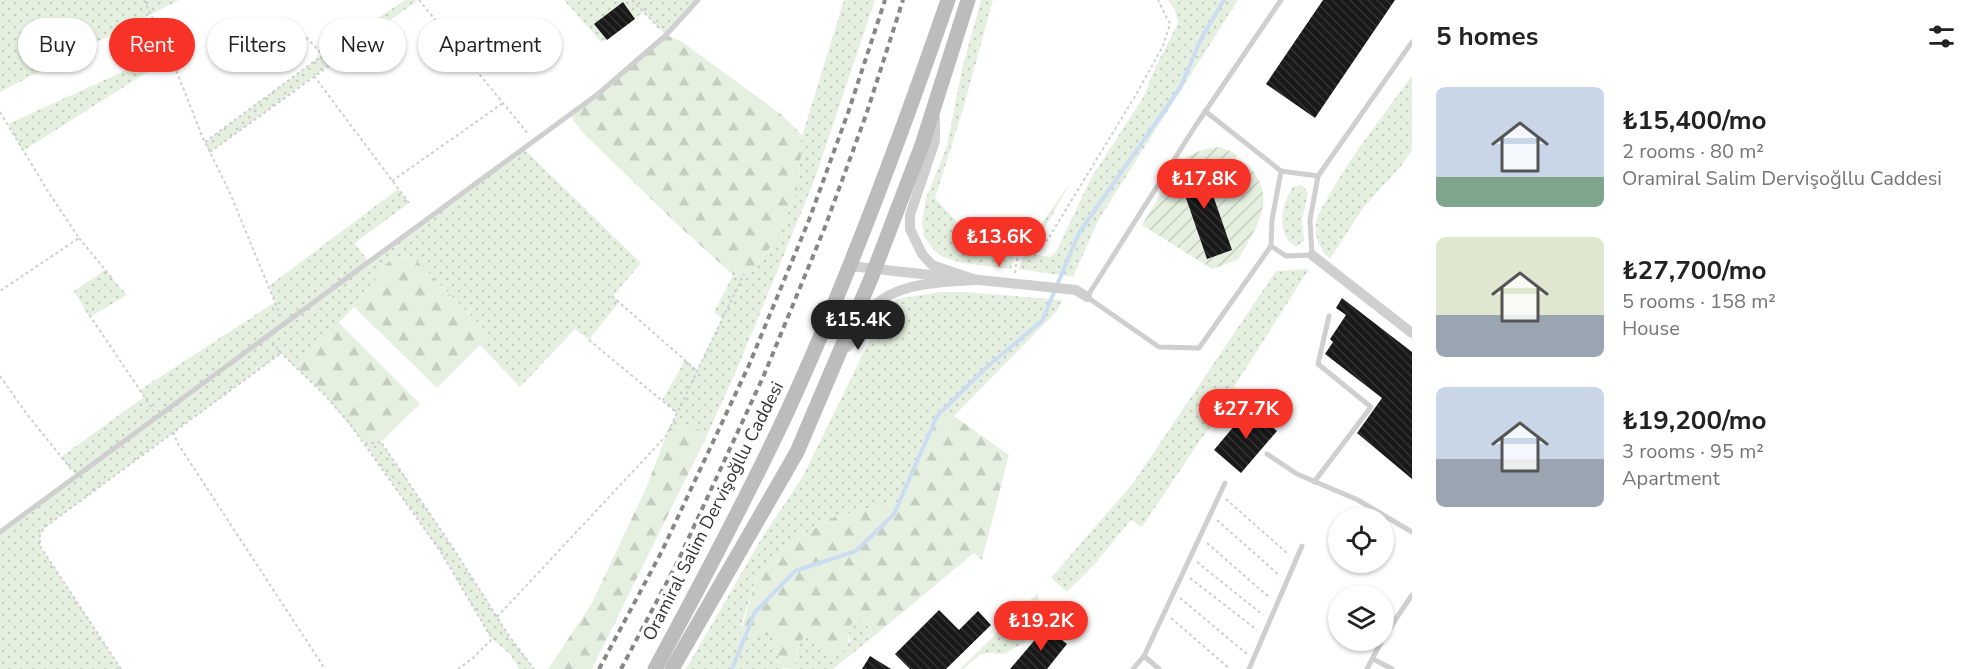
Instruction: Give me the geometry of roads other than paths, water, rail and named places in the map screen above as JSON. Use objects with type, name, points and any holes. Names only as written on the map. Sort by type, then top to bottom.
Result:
[{"type":"main road","name":"Oramiral Salim Dervişoğllu Caddesi","points":[[655,669],[740,508],[788,410],[850,266],[901,136],[948,0]]},
{"type":"main road","name":"Oramiral Salim Dervişoğllu Caddesi","points":[[672,669],[797,452],[874,269],[922,145],[968,0]]},
{"type":"street","points":[[935,105],[935,141],[910,214],[910,229],[922,254],[932,265],[976,280]]},
{"type":"street","points":[[1312,255],[1412,333]]},
{"type":"street","points":[[850,266],[1076,290],[1087,297]]},
{"type":"street","points":[[830,375],[871,309],[880,301],[892,294],[922,285],[976,280]]},
{"type":"lane","points":[[0,532],[598,94],[666,35],[698,0]]},
{"type":"lane","points":[[1281,0],[1205,111],[1087,297],[1158,347],[1199,348],[1271,246],[1272,220],[1281,171]]},
{"type":"lane","points":[[1271,246],[1287,256],[1312,255],[1310,220],[1318,176],[1412,42]]},
{"type":"lane","points":[[1205,111],[1281,171],[1318,176]]},
{"type":"lane","points":[[1314,482],[1371,407],[1318,364],[1329,316]]},
{"type":"lane","points":[[1267,454],[1291,470],[1358,500],[1412,532]]},
{"type":"lane","points":[[1133,669],[1144,656],[1225,483]]},
{"type":"lane","points":[[1250,669],[1302,546]]},
{"type":"lane","points":[[1394,621],[1412,595]]},
{"type":"lane","points":[[1367,669],[1376,651]]},
{"type":"lane","points":[[1144,656],[1159,669]]},
{"type":"lane","points":[[1373,658],[1392,669]]},
{"type":"waterway","points":[[732,669],[755,612],[795,571],[856,551],[894,514],[937,416],[988,366],[1042,321],[1079,233],[1180,88],[1202,37],[1224,0]]},
{"type":"railway","points":[[599,669],[662,551],[749,365],[809,220],[849,110],[885,0]]},
{"type":"railway","points":[[621,669],[678,561],[764,375],[825,227],[866,115],[903,0]]}]
